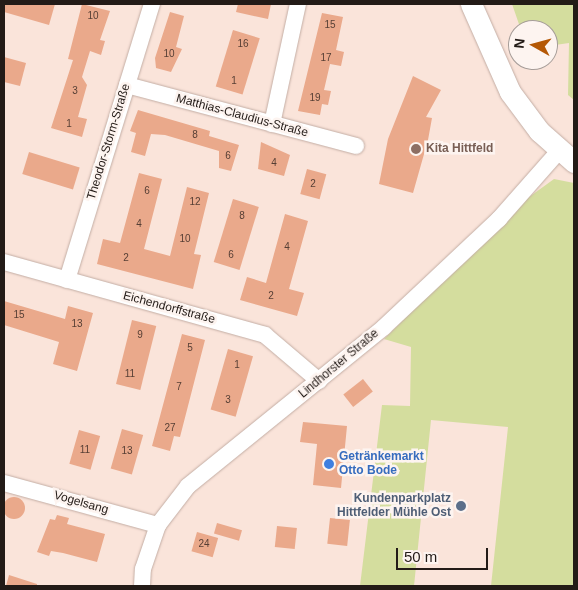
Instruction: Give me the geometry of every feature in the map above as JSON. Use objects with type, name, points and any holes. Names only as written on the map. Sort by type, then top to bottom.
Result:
[{"type":"main road","points":[[471,4],[510,92],[566,156]]},
{"type":"street","points":[[272,124],[298,4]]},
{"type":"street","name":"Theodor-Storm-Straße","points":[[67,280],[127,85],[148,5]]},
{"type":"street","name":"Matthias-Claudius-Straße","points":[[127,85],[356,146]]},
{"type":"street","name":"Lindhorster Straße","points":[[142,586],[143,569],[158,525],[188,486],[320,381],[566,156]]},
{"type":"street","name":"Eichendorffstraße","points":[[4,262],[265,335],[320,381]]},
{"type":"street","name":"Vogelsang","points":[[10,484],[158,525]]},
{"type":"green space","points":[[512,4],[574,4],[574,100],[568,95],[569,43],[558,45],[558,20],[518,20]]},
{"type":"green space","points":[[554,179],[574,183],[574,586],[491,586],[508,427],[431,420],[414,586],[360,586],[382,405],[410,406],[411,347],[384,339],[525,200]]},
{"type":"building","points":[[4,4],[55,4],[49,25],[4,12]]},
{"type":"building","points":[[82,4],[110,11],[100,40],[105,41],[101,55],[90,51],[82,77],[87,85],[78,117],[87,119],[82,137],[51,128],[73,60],[68,59]]},
{"type":"building","points":[[238,4],[271,4],[268,19],[236,12]]},
{"type":"building","points":[[170,12],[184,16],[176,47],[182,49],[171,72],[156,68],[155,58]]},
{"type":"building","points":[[322,13],[343,17],[336,50],[344,52],[341,66],[330,64],[324,90],[331,91],[328,105],[322,104],[320,115],[298,111]]},
{"type":"building","points":[[233,30],[260,38],[243,95],[216,86]]},
{"type":"building","points":[[4,57],[26,63],[20,86],[4,82]]},
{"type":"building","name":"Kita Hittfeld","points":[[413,76],[441,90],[426,117],[432,118],[428,140],[413,193],[379,184],[388,139]]},
{"type":"building","points":[[138,110],[210,131],[209,136],[239,145],[231,171],[219,168],[219,151],[165,135],[151,134],[145,156],[131,152],[136,133],[130,131]]},
{"type":"building","points":[[261,142],[290,155],[284,176],[258,169]]},
{"type":"building","points":[[29,152],[80,167],[73,189],[22,174]]},
{"type":"building","points":[[307,169],[326,174],[320,199],[300,194]]},
{"type":"building","points":[[139,173],[162,179],[144,249],[170,256],[187,187],[209,193],[194,254],[201,255],[193,289],[97,264],[103,239],[120,243]]},
{"type":"building","points":[[233,199],[259,207],[240,270],[214,262]]},
{"type":"building","points":[[285,214],[308,221],[289,289],[304,293],[297,316],[240,300],[247,277],[266,283]]},
{"type":"building","points":[[4,301],[65,319],[68,306],[93,313],[77,371],[53,364],[59,342],[4,325]]},
{"type":"building","points":[[132,320],[156,326],[140,390],[116,384]]},
{"type":"building","points":[[182,334],[205,340],[180,437],[174,436],[170,451],[152,446]]},
{"type":"building","points":[[228,349],[253,356],[236,417],[211,410]]},
{"type":"building","points":[[363,379],[373,392],[353,407],[343,394]]},
{"type":"building","name":"Getränkemarkt Otto Bode","points":[[303,422],[347,426],[341,488],[313,485],[317,444],[300,442]]},
{"type":"building","points":[[122,429],[143,435],[132,474],[111,468]]},
{"type":"building","points":[[79,430],[100,436],[91,470],[69,464]]},
{"type":"building","points":[[10,497],[18,497],[25,504],[25,512],[18,519],[10,519],[3,512],[3,504]]},
{"type":"building","points":[[57,515],[69,518],[67,524],[105,534],[97,562],[51,551],[49,556],[37,552],[50,519],[55,520]]},
{"type":"building","points":[[330,518],[350,520],[347,546],[327,544]]},
{"type":"building","points":[[217,523],[242,530],[239,541],[214,534]]},
{"type":"building","points":[[277,526],[297,528],[295,549],[275,547]]},
{"type":"building","points":[[197,532],[218,538],[213,557],[191,551]]},
{"type":"building","points":[[9,575],[37,584],[37,586],[6,586]]},
{"type":"place","name":"Kita Hittfeld","points":[[416,149]]},
{"type":"place","name":"Getränkemarkt Otto Bode","points":[[329,464]]},
{"type":"place","name":"Kundenparkplatz Hittfelder Mühle Ost","points":[[461,506]]}]
